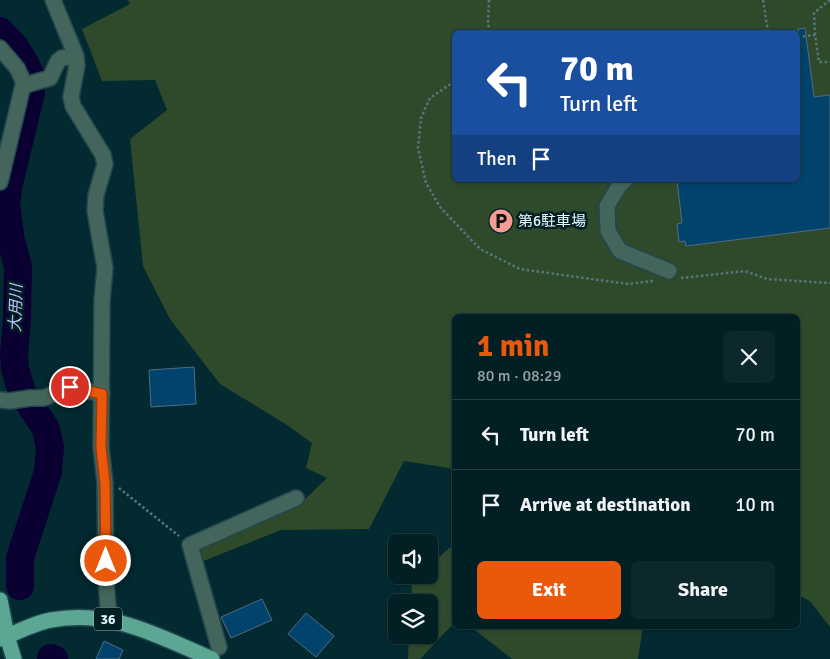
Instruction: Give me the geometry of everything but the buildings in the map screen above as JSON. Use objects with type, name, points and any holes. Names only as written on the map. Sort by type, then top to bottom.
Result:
[{"type":"main road","points":[[0,600],[3,637],[14,659]]},
{"type":"main road","name":"36","points":[[3,637],[49,620],[71,618],[109,619],[216,653]]},
{"type":"street","points":[[53,0],[76,56],[77,65],[71,97],[73,106],[103,155],[105,164],[96,195],[95,211],[105,268],[102,300],[101,447],[104,476],[106,581],[109,619]]},
{"type":"street","points":[[0,48],[32,83]]},
{"type":"street","points":[[0,182],[22,85],[45,80],[52,75],[55,64],[58,61],[62,58],[76,56]]},
{"type":"street","points":[[623,182],[607,206],[608,231],[620,251],[668,277]]},
{"type":"street","points":[[0,400],[44,398],[70,387],[102,394]]},
{"type":"street","points":[[216,653],[190,545],[296,498]]},
{"type":"path","points":[[489,0],[490,30]]},
{"type":"path","points":[[762,0],[768,30]]},
{"type":"path","points":[[830,0],[814,14],[819,62],[830,62]]},
{"type":"path","points":[[800,37],[815,35]]},
{"type":"path","points":[[452,86],[430,98],[421,118],[418,148],[426,183],[440,207],[480,248],[520,269],[628,284],[668,277],[745,270],[767,278],[830,283]]},
{"type":"path","points":[[104,476],[190,545]]},
{"type":"green space","points":[[128,0],[830,0],[830,627],[810,601],[800,596],[800,314],[452,314],[452,469],[404,461],[369,529],[281,530],[201,562],[200,549],[304,500],[327,478],[306,468],[312,443],[287,425],[220,384],[170,319],[143,266],[130,139],[167,110],[155,80],[102,81],[82,29],[130,4]]},
{"type":"green space","points":[[452,546],[452,625],[438,640],[438,594],[411,594],[412,584],[438,584],[438,558]]},
{"type":"green space","points":[[474,629],[643,629],[638,659],[512,659]]},
{"type":"green space","points":[[409,644],[434,644],[420,659],[408,659]]},
{"type":"waterway","name":"大用川","points":[[0,31],[15,47],[31,76],[31,92],[8,188],[6,204],[11,241],[18,266],[15,369],[22,392],[46,429],[50,448],[48,472],[20,558],[20,586]]},
{"type":"place","name":"第6駐車場","points":[[501,221]]},
{"type":"route","points":[[70,387],[102,394],[101,447],[105,483],[106,561]]}]
